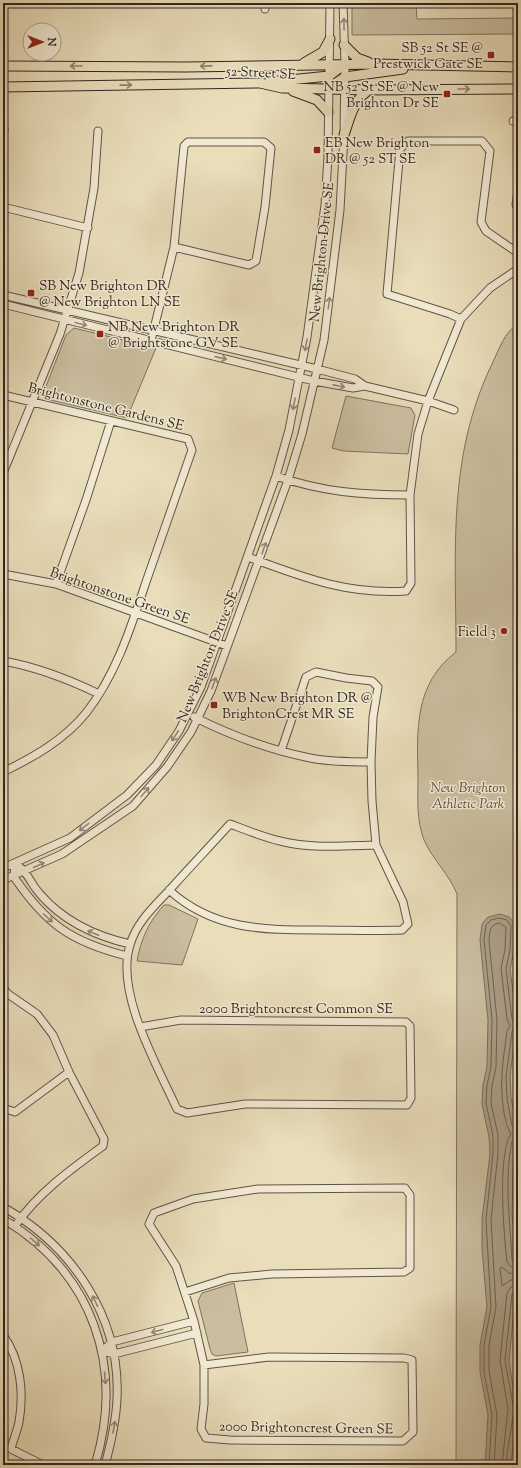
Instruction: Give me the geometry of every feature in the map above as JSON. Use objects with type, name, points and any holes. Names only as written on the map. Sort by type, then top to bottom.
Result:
[{"type":"main road","points":[[301,64],[317,56],[330,40]]},
{"type":"main road","points":[[344,45],[357,58],[375,64]]},
{"type":"main road","points":[[260,83],[329,76],[345,64]]},
{"type":"main road","name":"52 Street SE","points":[[4,66],[185,67],[375,64],[518,67]]},
{"type":"main road","points":[[329,88],[345,76],[388,72],[417,66]]},
{"type":"main road","name":"52 Street SE","points":[[3,87],[260,83],[282,88],[345,88],[369,90],[518,89]]},
{"type":"main road","points":[[282,88],[317,100],[328,112]]},
{"type":"main road","points":[[344,135],[353,108],[362,94],[369,90]]},
{"type":"street","name":"New Brighton Drive SE","points":[[3,868],[70,838],[127,795],[156,765],[189,714],[201,687],[276,476],[289,430],[300,377],[325,205],[330,65],[330,3]]},
{"type":"street","name":"New Brighton Drive SE","points":[[3,880],[14,877],[62,854],[133,806],[167,767],[198,718],[210,691],[288,480],[302,434],[324,340],[336,256],[344,135],[345,64],[343,3]]},
{"type":"street","points":[[3,138],[4,129]]},
{"type":"street","points":[[3,472],[65,320],[78,273],[88,228],[94,188],[98,131]]},
{"type":"street","points":[[461,319],[450,314],[386,294],[400,149],[408,141],[482,141],[490,151],[481,222],[486,231],[518,253]]},
{"type":"street","points":[[151,342],[174,247],[184,146],[188,142],[264,142],[271,148],[265,207],[256,261],[249,265],[174,247]]},
{"type":"street","points":[[518,192],[516,204],[518,209]]},
{"type":"street","points":[[3,207],[88,228]]},
{"type":"street","points":[[248,557],[312,580],[347,589],[387,592],[406,591],[411,583],[410,495],[418,434],[428,401],[461,319],[490,288],[518,269]]},
{"type":"street","points":[[3,295],[317,369],[356,379],[364,386]]},
{"type":"street","points":[[3,304],[151,342],[314,380],[353,388],[364,386],[428,401],[454,410]]},
{"type":"street","name":"Brightonstone Gardens SE","points":[[3,395],[188,439],[192,450],[135,613]]},
{"type":"street","points":[[56,584],[86,500],[111,421]]},
{"type":"street","points":[[276,476],[307,486],[334,491],[371,495],[410,495]]},
{"type":"street","name":"Brightonstone Green SE","points":[[3,574],[56,584],[227,646]]},
{"type":"street","points":[[3,772],[35,756],[60,739],[85,713],[99,694],[123,648],[135,613]]},
{"type":"street","points":[[3,661],[29,665],[65,678],[99,694]]},
{"type":"street","points":[[169,890],[184,904],[207,915],[256,929],[402,930],[408,924],[403,902],[376,845],[372,802],[371,762],[373,717],[378,687],[372,681],[316,672],[306,677],[281,751]]},
{"type":"street","points":[[189,714],[261,745],[281,751],[310,758],[371,762]]},
{"type":"street","name":"2000 Brightoncrest Common SE","points":[[140,1028],[181,1020],[406,1022],[410,1026],[411,1098],[407,1105],[245,1104],[187,1113],[177,1109],[140,1028],[128,986],[127,956],[130,944],[153,905],[169,890],[230,824],[280,842],[330,847],[376,845]]},
{"type":"street","points":[[15,863],[26,871],[37,891],[59,913],[84,930],[104,938],[130,944]]},
{"type":"street","points":[[15,863],[14,877],[38,909],[55,924],[78,940],[99,949],[127,956]]},
{"type":"street","points":[[3,988],[5,995],[37,1014],[53,1035],[69,1072],[104,1140],[103,1146],[48,1187],[30,1206],[15,1226]]},
{"type":"street","points":[[3,1108],[15,1112],[69,1072]]},
{"type":"street","name":"2000 Brightoncrest Green SE","points":[[185,1292],[236,1277],[272,1274],[404,1272],[410,1268],[410,1195],[405,1188],[258,1189],[193,1199],[154,1213],[149,1224],[176,1266],[194,1321],[204,1365],[204,1404],[201,1429],[206,1438],[230,1440],[403,1441],[413,1432],[412,1360],[404,1358],[269,1357],[204,1365]]},
{"type":"street","points":[[3,1207],[38,1229],[55,1246],[80,1276],[95,1300],[112,1342],[118,1398],[115,1423],[105,1465]]},
{"type":"street","points":[[3,1219],[15,1226],[47,1252],[71,1282],[90,1317],[102,1351],[106,1386],[106,1421],[95,1465]]},
{"type":"street","points":[[102,1351],[112,1342],[194,1321]]},
{"type":"street","points":[[102,1351],[114,1354],[197,1333]]},
{"type":"street","points":[[3,1335],[14,1359],[21,1380],[22,1401],[12,1449],[43,1465]]},
{"type":"green space","points":[[352,3],[416,3],[417,19],[517,18],[517,34],[352,35]]},
{"type":"green space","name":"New Brighton Athletic Park","points":[[518,324],[518,1465],[456,1465],[457,894],[450,880],[432,854],[421,832],[418,808],[418,742],[421,709],[425,693],[432,678],[442,665],[456,652],[455,577],[457,505],[467,434],[478,399],[492,364],[505,336]]},
{"type":"green space","points":[[74,328],[156,348],[127,418],[46,399],[43,394],[66,335]]},
{"type":"green space","points":[[346,396],[411,408],[415,415],[408,454],[343,451],[332,448]]},
{"type":"green space","points":[[164,905],[169,905],[198,919],[182,965],[137,961],[146,931],[154,917]]},
{"type":"green space","points":[[234,1283],[248,1352],[216,1356],[212,1354],[210,1349],[198,1301],[202,1293]]},
{"type":"water","points":[[500,914],[509,917],[515,924],[514,951],[510,969],[517,1022],[510,1076],[511,1098],[518,1133],[513,1162],[512,1215],[517,1279],[509,1361],[516,1407],[511,1465],[485,1465],[488,1415],[480,1372],[480,1345],[487,1307],[482,1249],[482,1219],[490,1154],[489,1137],[482,1104],[483,1085],[487,1067],[488,1020],[480,940],[482,924],[488,917]]},
{"type":"place","name":"SB 52 St SE @ Prestwick Gate SE","points":[[491,55]]},
{"type":"place","name":"NB 52 St SE @ New Brighton Dr SE","points":[[447,94]]},
{"type":"place","name":"EB New Brighton DR @ 52 ST SE","points":[[317,150]]},
{"type":"place","name":"SB New Brighton DR @ New Brighton LN SE","points":[[31,293]]},
{"type":"place","name":"NB New Brighton DR @ Brightstone GV SE","points":[[100,334]]},
{"type":"place","name":"Field 3","points":[[504,631]]},
{"type":"place","name":"WB New Brighton DR @ BrightonCrest MR SE","points":[[214,705]]}]
